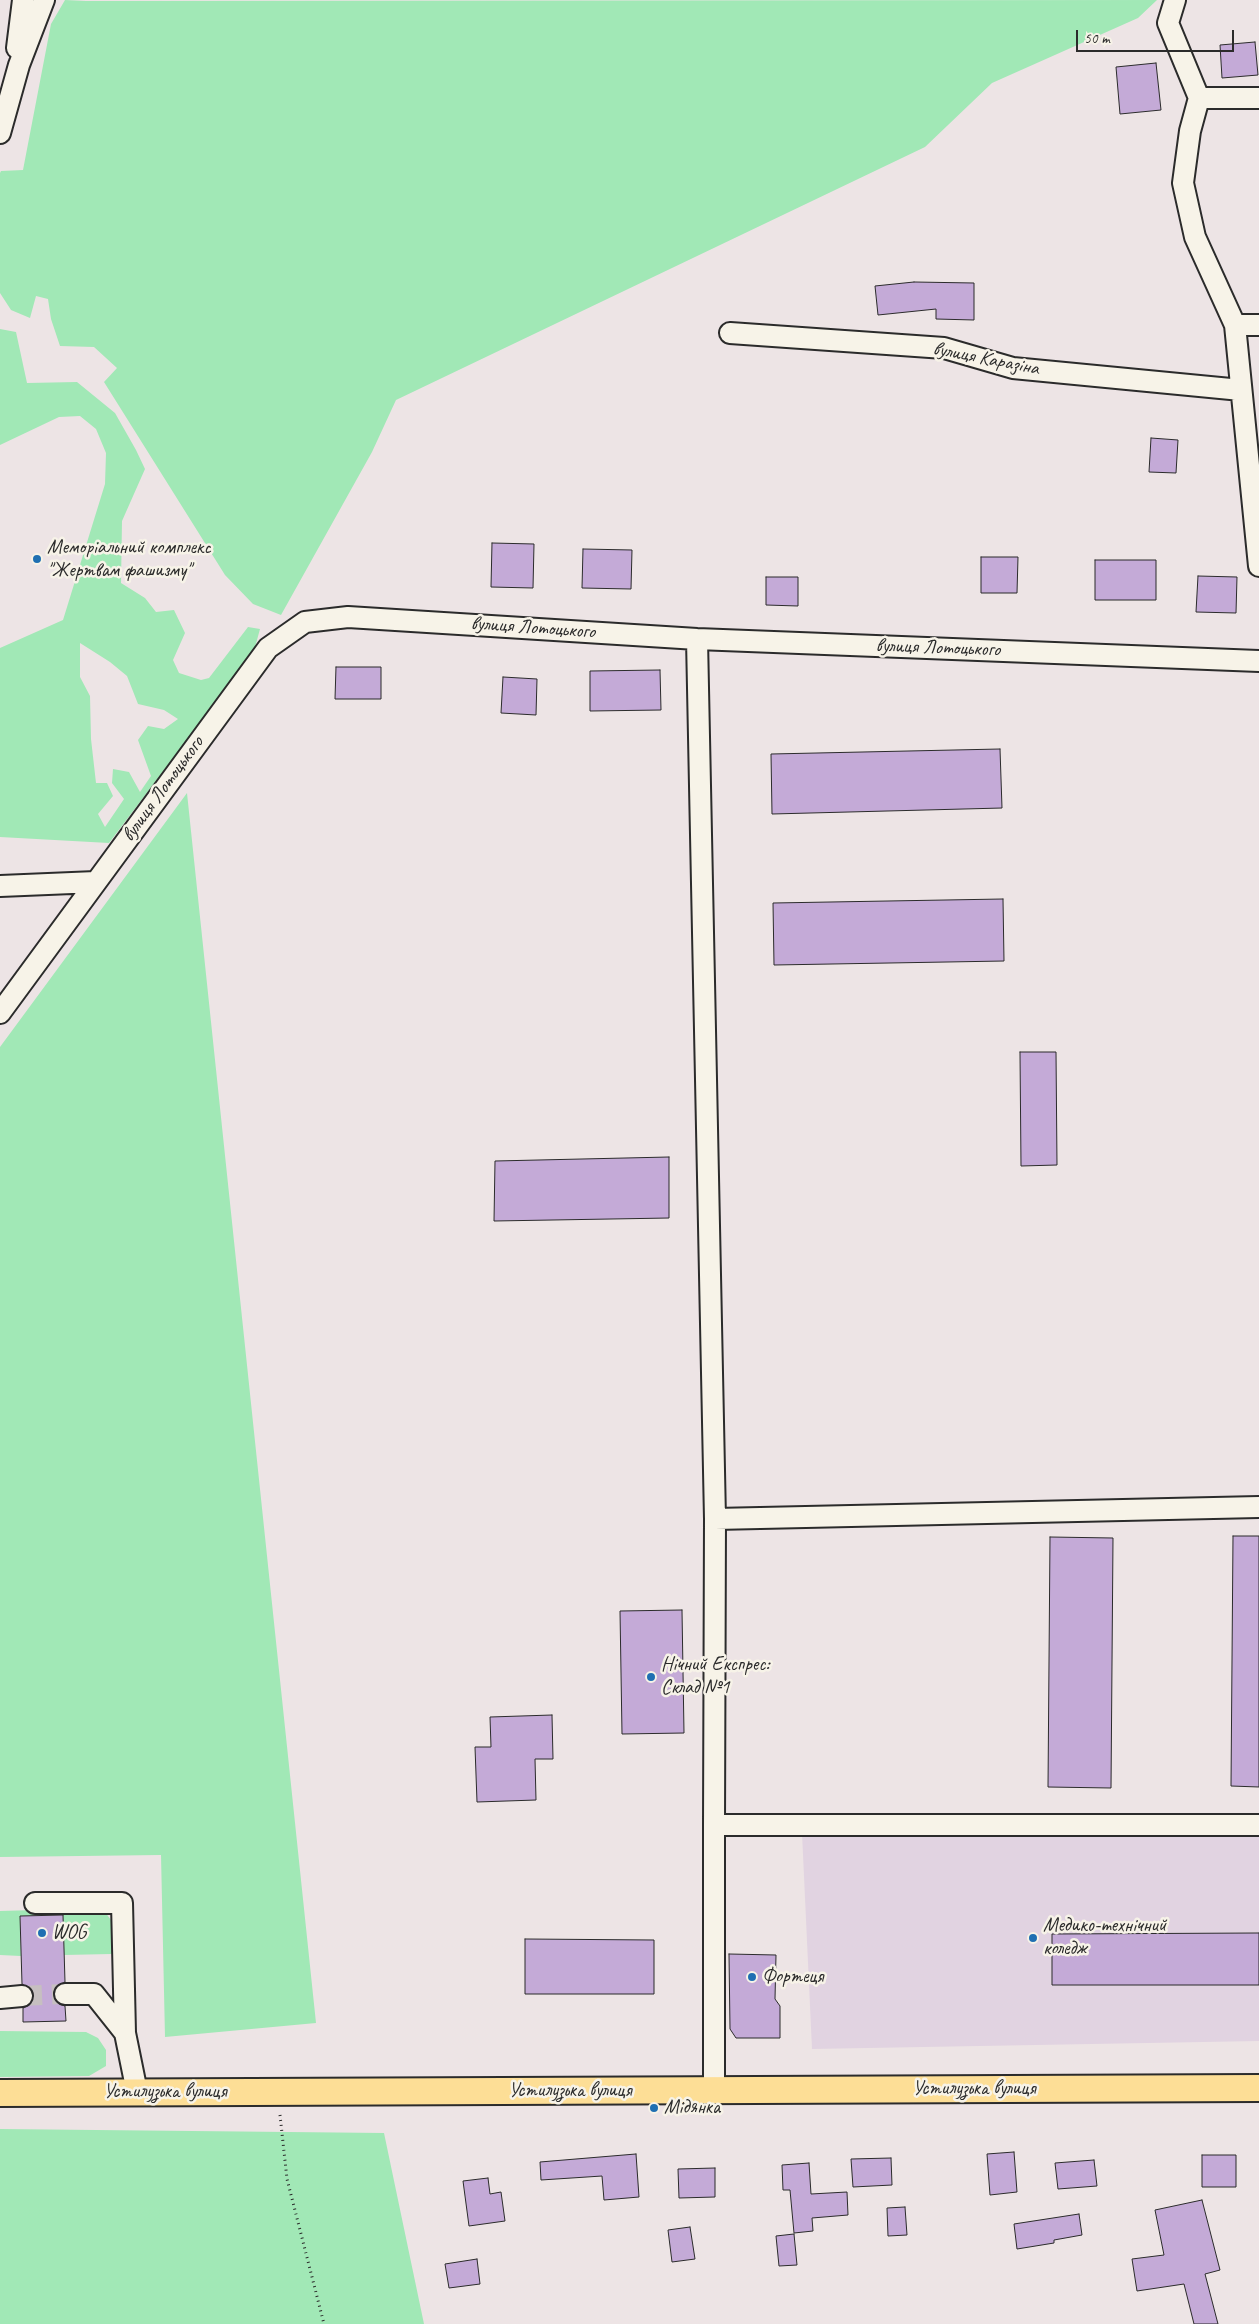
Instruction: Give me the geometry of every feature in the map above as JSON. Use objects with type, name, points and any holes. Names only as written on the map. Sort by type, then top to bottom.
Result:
[{"type":"main road","name":"Устилузька вулиця","points":[[0,2092],[1259,2088]]},
{"type":"street","points":[[11,90],[23,0]]},
{"type":"street","points":[[0,133],[11,90],[44,0]]},
{"type":"street","points":[[1175,0],[1168,23],[1199,98],[1190,131],[1183,183],[1195,236],[1235,325],[1255,500],[1259,566]]},
{"type":"street","points":[[1199,98],[1259,98]]},
{"type":"street","points":[[1235,325],[1259,325]]},
{"type":"street","name":"вулиця Каразіна","points":[[730,334],[944,348],[1013,368],[1241,390]]},
{"type":"street","name":"вулиця Лотоцького","points":[[0,1013],[268,648],[305,622],[348,617],[698,639],[1259,661]]},
{"type":"street","points":[[698,639],[715,1519],[714,2090]]},
{"type":"street","points":[[0,886],[96,882]]},
{"type":"street","points":[[715,1519],[1259,1507]]},
{"type":"street","points":[[714,1825],[1259,1825]]},
{"type":"street","points":[[36,1903],[122,1903],[125,2033],[137,2092]]},
{"type":"street","points":[[65,1994],[94,1994],[125,2033]]},
{"type":"street","points":[[0,1998],[22,1996]]},
{"type":"path","points":[[277,2092],[287,2179],[324,2324]]},
{"type":"shaded area","name":"Медико-технічний коледж","points":[[802,1833],[1259,1834],[1259,2041],[812,2049]]},
{"type":"green space","points":[[65,0],[1157,0],[1138,18],[992,83],[925,147],[396,400],[372,452],[281,615],[253,604],[225,575],[104,382],[117,368],[94,347],[60,346],[51,319],[48,299],[36,296],[30,318],[11,310],[0,293],[0,173],[1,171],[23,170],[51,24]]},
{"type":"green space","points":[[0,329],[16,332],[27,383],[77,382],[115,413],[136,450],[145,469],[122,521],[121,583],[145,598],[156,612],[174,610],[185,633],[173,660],[179,673],[201,680],[209,678],[248,627],[260,629],[254,651],[109,843],[0,837],[0,648],[63,620],[105,484],[106,453],[96,429],[80,416],[59,417],[0,445]],"holes":[[[80,643],[110,662],[127,676],[138,704],[164,710],[178,719],[164,729],[148,726],[138,740],[151,776],[140,792],[129,772],[113,769],[112,783],[124,799],[105,827],[98,814],[113,796],[107,783],[96,783],[91,739],[90,696],[80,677]]]},
{"type":"green space","points":[[187,793],[316,2023],[165,2037],[161,1855],[0,1857],[0,1047]]},
{"type":"green space","points":[[0,1911],[105,1912],[114,1924],[118,1948],[111,1954],[64,1955],[62,1915],[20,1916],[21,1956],[0,1955]]},
{"type":"green space","points":[[0,2031],[86,2032],[98,2038],[106,2050],[106,2066],[89,2076],[0,2077]]},
{"type":"green space","points":[[0,2129],[384,2133],[424,2324],[0,2324]]},
{"type":"building","points":[[1255,42],[1258,75],[1222,78],[1220,45]]},
{"type":"building","points":[[1156,63],[1161,110],[1120,114],[1116,67]]},
{"type":"building","points":[[914,282],[974,283],[974,320],[936,319],[936,309],[878,315],[875,286]]},
{"type":"building","points":[[1151,438],[1178,440],[1176,473],[1149,472]]},
{"type":"building","points":[[492,543],[534,544],[533,588],[491,587]]},
{"type":"building","points":[[583,549],[632,550],[631,589],[582,588]]},
{"type":"building","points":[[981,557],[1018,557],[1017,593],[981,593]]},
{"type":"building","points":[[1095,560],[1156,560],[1156,600],[1095,600]]},
{"type":"building","points":[[1198,576],[1237,577],[1236,613],[1196,612]]},
{"type":"building","points":[[766,577],[798,577],[798,606],[766,605]]},
{"type":"building","points":[[336,667],[381,667],[381,699],[335,699]]},
{"type":"building","points":[[660,670],[661,710],[590,711],[590,671]]},
{"type":"building","points":[[503,677],[537,679],[536,715],[501,713]]},
{"type":"building","points":[[1000,749],[1002,808],[772,814],[771,754]]},
{"type":"building","points":[[1003,899],[1004,961],[774,965],[773,903]]},
{"type":"building","points":[[1020,1052],[1056,1052],[1057,1165],[1021,1166]]},
{"type":"building","points":[[669,1157],[669,1218],[494,1221],[495,1161]]},
{"type":"building","points":[[1233,1536],[1259,1536],[1259,1787],[1231,1786]]},
{"type":"building","points":[[1050,1537],[1113,1538],[1111,1788],[1048,1787]]},
{"type":"building","points":[[682,1610],[684,1733],[622,1734],[620,1611]]},
{"type":"building","points":[[552,1715],[553,1759],[535,1759],[536,1800],[477,1802],[475,1747],[491,1747],[490,1717]]},
{"type":"building","points":[[63,1915],[65,1982],[55,1988],[53,1994],[59,2004],[65,2006],[66,2021],[23,2022],[23,2008],[29,2005],[34,1995],[31,1989],[22,1984],[20,1916]]},
{"type":"building","points":[[1259,1933],[1259,1985],[1052,1985],[1052,1934]]},
{"type":"building","points":[[525,1939],[654,1940],[654,1994],[525,1994]]},
{"type":"building","name":"Фортеця","points":[[729,1954],[776,1955],[775,1999],[780,2006],[780,2038],[736,2038],[730,2029]]},
{"type":"building","points":[[1014,2152],[1017,2192],[990,2195],[987,2154]]},
{"type":"building","points":[[636,2154],[639,2197],[604,2200],[602,2176],[541,2180],[540,2162]]},
{"type":"building","points":[[1202,2155],[1236,2155],[1236,2187],[1202,2187]]},
{"type":"building","points":[[891,2158],[892,2185],[853,2187],[851,2159]]},
{"type":"building","points":[[1094,2160],[1097,2186],[1058,2189],[1055,2163]]},
{"type":"building","points":[[809,2163],[811,2194],[847,2192],[848,2215],[812,2218],[813,2231],[794,2233],[790,2190],[783,2190],[782,2165]]},
{"type":"building","points":[[715,2168],[715,2197],[679,2198],[678,2169]]},
{"type":"building","points":[[488,2178],[490,2194],[501,2192],[505,2221],[469,2226],[463,2181]]},
{"type":"building","points":[[1202,2200],[1220,2270],[1205,2274],[1218,2324],[1194,2324],[1184,2284],[1137,2291],[1132,2259],[1164,2255],[1155,2210]]},
{"type":"building","points":[[905,2207],[907,2235],[888,2236],[887,2208]]},
{"type":"building","points":[[1079,2214],[1082,2235],[1054,2240],[1054,2243],[1017,2249],[1014,2224]]},
{"type":"building","points":[[690,2227],[695,2259],[672,2262],[668,2230]]},
{"type":"building","points":[[794,2234],[797,2265],[779,2266],[776,2236]]},
{"type":"building","points":[[477,2259],[480,2284],[449,2288],[445,2264]]},
{"type":"tunnel","points":[[22,1996],[65,1994]]},
{"type":"place","name":"Меморіальний комплекс \"Жертвам фашизму\"","points":[[37,559]]},
{"type":"place","name":"Нічний Експрес: Склад №1","points":[[651,1677]]},
{"type":"place","name":"WOG","points":[[42,1933]]},
{"type":"place","name":"Медико-технічний коледж","points":[[1033,1938]]},
{"type":"place","name":"Фортеця","points":[[752,1977]]},
{"type":"place","name":"Мідянка","points":[[654,2108]]}]
